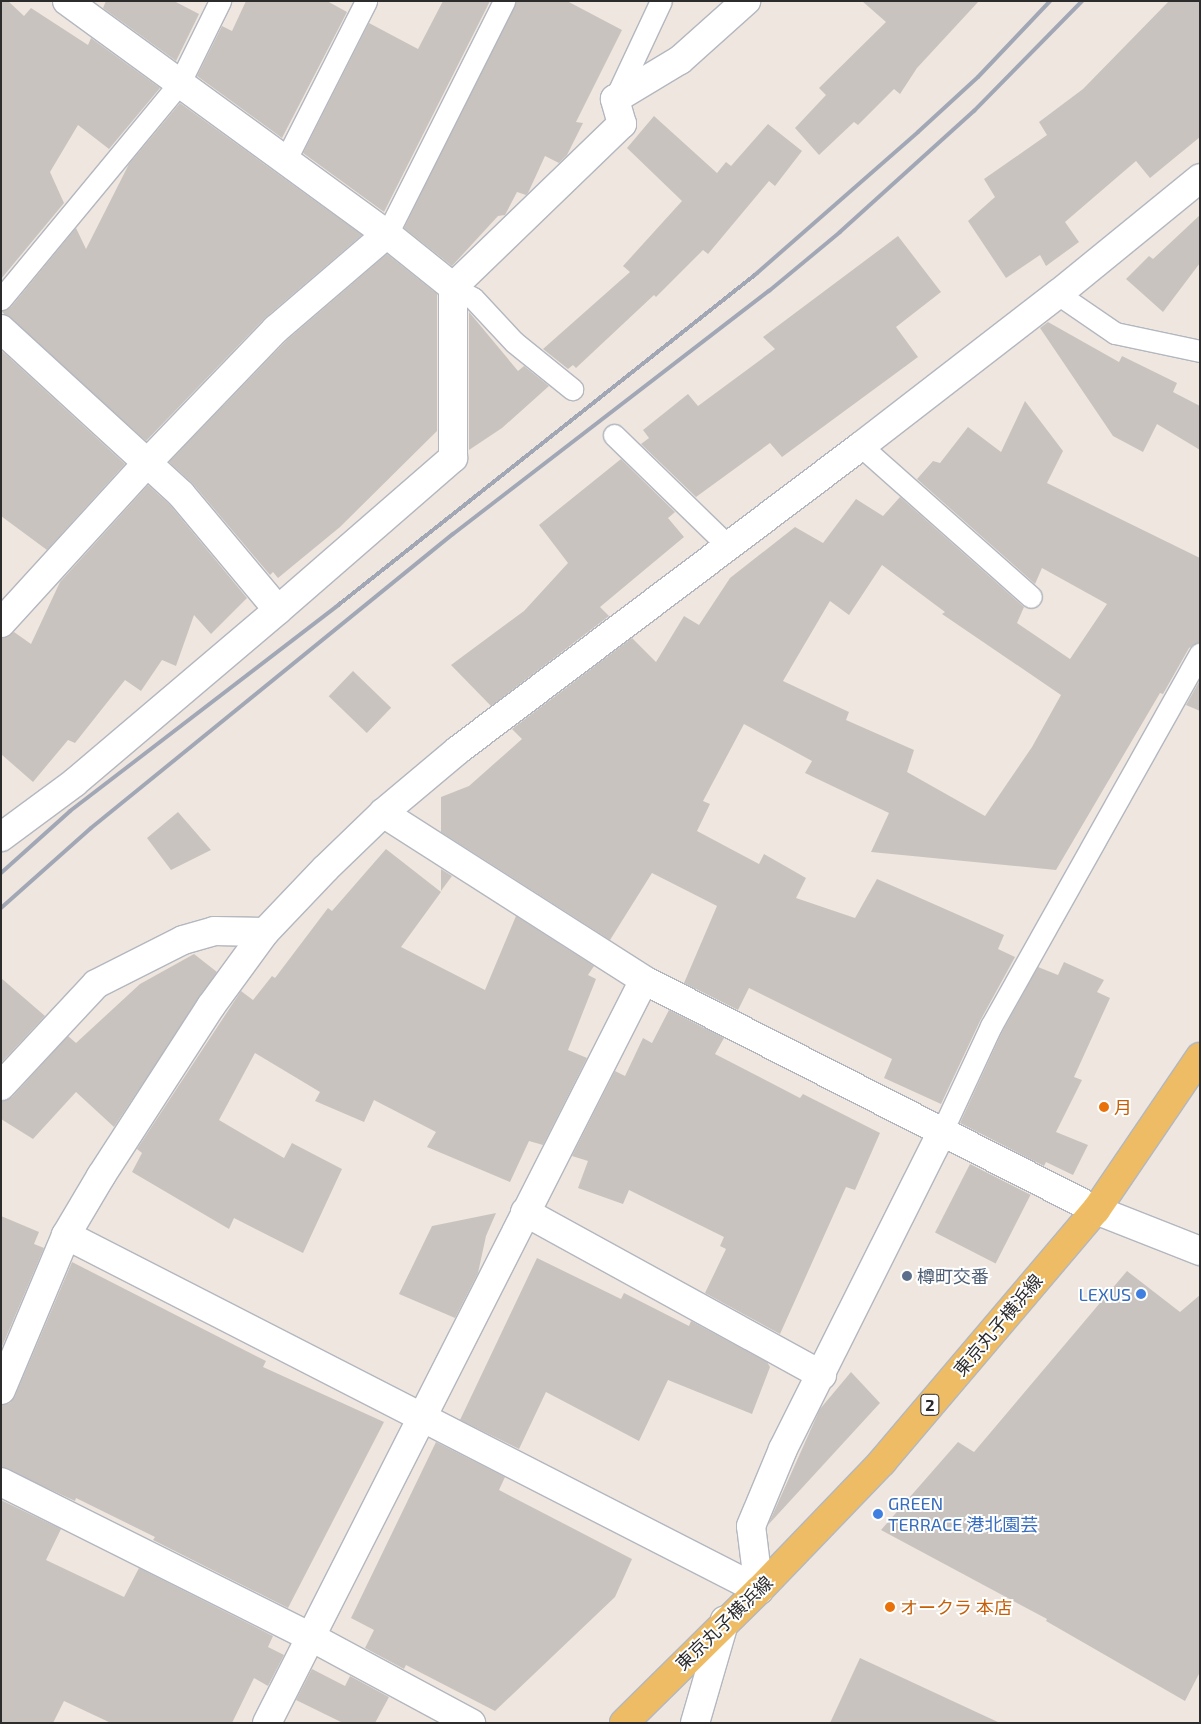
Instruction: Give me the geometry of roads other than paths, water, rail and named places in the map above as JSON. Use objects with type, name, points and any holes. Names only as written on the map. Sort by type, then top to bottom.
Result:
[{"type":"main road","name":"東京丸子横浜線","points":[[624,1723],[725,1620],[759,1590],[882,1462],[1096,1210],[1200,1057]]},
{"type":"street","points":[[1,836],[74,783],[453,458],[453,287],[622,124],[615,99],[680,60],[746,1]]},
{"type":"street","points":[[76,4],[179,84],[387,234],[453,287]]},
{"type":"street","points":[[1,1390],[66,1235],[191,1036],[265,932],[382,813],[458,750],[727,545],[861,446],[1058,294],[1200,178]]},
{"type":"street","points":[[1,623],[147,463],[276,329],[387,234]]},
{"type":"street","points":[[1,329],[181,494],[278,610]]},
{"type":"street","points":[[382,813],[644,980],[1096,1210],[1200,1251]]},
{"type":"street","points":[[1,1086],[96,984],[183,940],[214,931],[265,932]]},
{"type":"street","points":[[267,1723],[644,980]]},
{"type":"street","points":[[759,1590],[751,1526],[783,1449],[822,1375],[942,1131]]},
{"type":"street","points":[[525,1212],[822,1375]]},
{"type":"street","points":[[66,1235],[759,1590]]},
{"type":"street","points":[[1,1482],[311,1637],[471,1723]]},
{"type":"street","points":[[695,1723],[725,1620]]},
{"type":"lane","points":[[1,299],[179,84],[220,1]]},
{"type":"lane","points":[[286,161],[366,1]]},
{"type":"lane","points":[[387,234],[504,1]]},
{"type":"lane","points":[[615,99],[661,1]]},
{"type":"lane","points":[[453,287],[473,298],[514,342],[572,389]]},
{"type":"lane","points":[[1058,294],[1115,333],[1200,351]]},
{"type":"lane","points":[[614,435],[727,545]]},
{"type":"lane","points":[[861,446],[1031,597]]},
{"type":"lane","points":[[942,1131],[991,1026],[1200,654]]},
{"type":"railway","points":[[1,873],[70,811],[337,606],[756,274],[978,77],[1050,1]]},
{"type":"railway","points":[[1,908],[91,828],[453,534],[769,291],[840,232],[974,111],[1082,1]]},
{"type":"place","name":"月","points":[[1104,1107]]},
{"type":"place","name":"樽町交番","points":[[907,1276]]},
{"type":"place","name":"LEXUS","points":[[1141,1294]]},
{"type":"place","name":"GREEN TERRACE 港北園芸","points":[[878,1514]]},
{"type":"place","name":"オークラ 本店","points":[[890,1607]]}]
